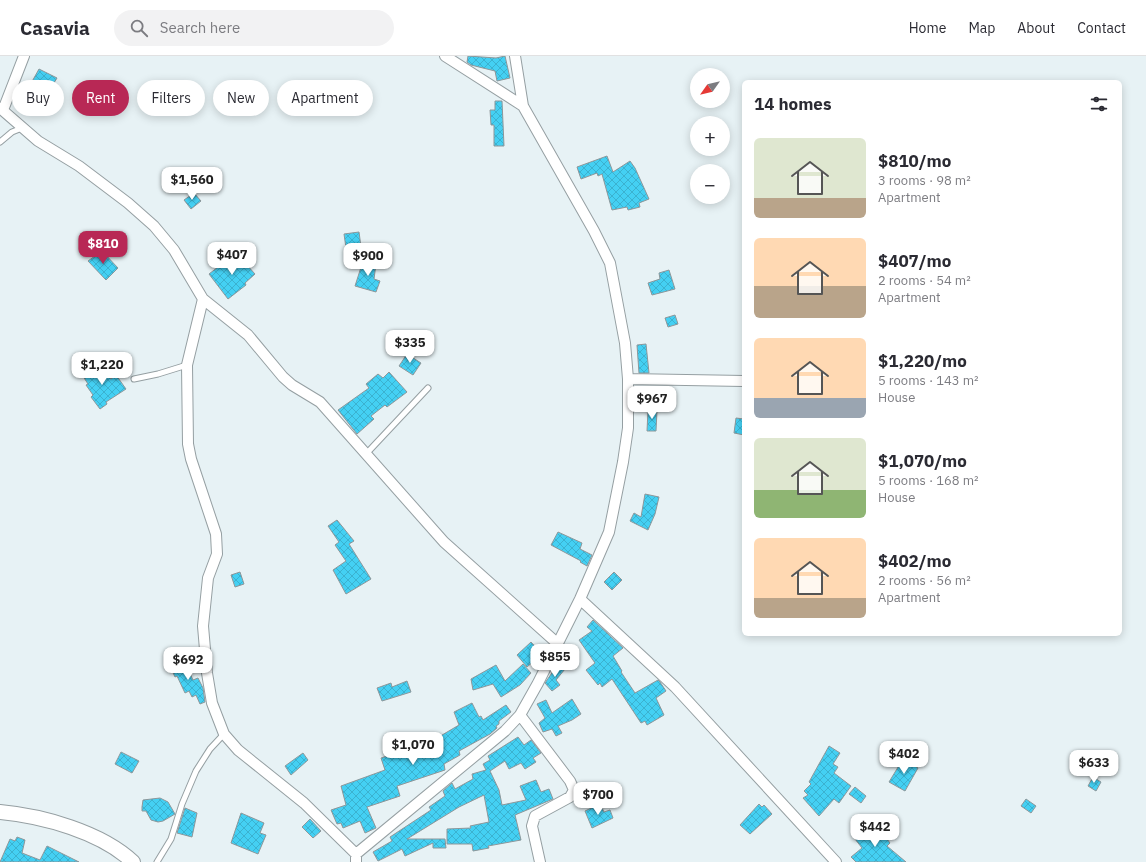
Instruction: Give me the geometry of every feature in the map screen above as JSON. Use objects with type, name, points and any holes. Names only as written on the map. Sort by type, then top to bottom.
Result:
[{"type":"street","points":[[24,56],[2,109],[38,141],[79,166],[128,203],[154,226],[174,250],[203,299],[248,336],[283,377],[292,385],[320,402],[444,542],[558,644]]},
{"type":"street","points":[[445,56],[523,106]]},
{"type":"street","points":[[203,299],[187,365],[188,444],[191,459],[216,534],[218,545],[217,554],[208,578],[203,626],[207,673],[212,703],[224,734],[238,750],[304,803],[356,858],[505,731],[520,715],[580,599],[608,532],[623,462],[628,428],[628,379],[625,343],[610,263],[594,231],[523,106],[514,56]]},
{"type":"street","points":[[628,379],[742,381]]},
{"type":"street","points":[[580,599],[675,687],[836,862]]},
{"type":"street","points":[[520,715],[570,781],[574,790],[570,797],[535,816],[532,821],[540,862]]},
{"type":"street","points":[[0,812],[19,814],[71,827],[103,842],[133,862]]},
{"type":"lane","points":[[0,142],[12,132],[22,128]]},
{"type":"lane","points":[[134,379],[158,374],[187,365]]},
{"type":"lane","points":[[366,454],[428,388]]},
{"type":"lane","points":[[157,862],[171,839],[178,812],[196,771],[210,749],[224,734]]},
{"type":"building","points":[[468,56],[496,58],[505,56],[510,78],[497,81],[495,71],[471,65],[467,62]]},
{"type":"building","points":[[39,69],[57,78],[56,80],[33,80]]},
{"type":"building","points":[[495,101],[502,101],[504,146],[494,146],[494,125],[491,125],[490,110],[495,110]]},
{"type":"building","points":[[607,156],[613,172],[630,161],[635,168],[649,199],[639,203],[640,207],[628,210],[627,207],[612,210],[602,174],[598,176],[597,173],[581,179],[577,167]]},
{"type":"building","points":[[194,193],[201,201],[191,209],[184,200]]},
{"type":"building","points":[[359,232],[362,254],[353,255],[352,247],[346,248],[344,234]]},
{"type":"building","points":[[102,251],[118,268],[106,280],[88,261]]},
{"type":"building","points":[[236,253],[255,274],[245,283],[246,285],[228,299],[209,274]]},
{"type":"building","points":[[363,261],[376,264],[374,279],[380,281],[376,292],[355,286]]},
{"type":"building","points":[[669,270],[675,289],[652,295],[648,283],[660,279],[659,273]]},
{"type":"building","points":[[675,315],[678,324],[668,327],[665,318]]},
{"type":"building","points":[[646,344],[649,373],[639,373],[637,345]]},
{"type":"building","points":[[407,354],[421,363],[413,375],[399,366]]},
{"type":"building","points":[[87,365],[95,378],[105,371],[111,379],[116,375],[126,389],[106,402],[107,404],[100,409],[91,397],[93,395],[86,385],[88,384],[79,370]]},
{"type":"building","points":[[389,372],[407,392],[387,407],[385,405],[371,416],[374,419],[357,434],[338,410],[369,388],[366,384],[378,374],[383,378]]},
{"type":"building","points":[[649,391],[659,391],[658,409],[649,409]]},
{"type":"building","points":[[648,410],[657,410],[656,431],[647,431]]},
{"type":"building","points":[[736,418],[742,419],[742,435],[734,433]]},
{"type":"building","points":[[645,494],[659,497],[655,514],[648,530],[630,521],[634,513],[641,517]]},
{"type":"building","points":[[337,520],[354,541],[349,544],[371,579],[346,594],[333,570],[346,561],[335,545],[339,542],[328,526]]},
{"type":"building","points":[[558,532],[582,543],[580,549],[592,555],[587,566],[580,562],[581,561],[551,545]]},
{"type":"building","points":[[240,572],[244,584],[235,587],[231,575]]},
{"type":"building","points":[[614,572],[622,580],[612,590],[604,582]]},
{"type":"building","points":[[593,620],[623,648],[613,656],[622,671],[621,672],[635,693],[658,680],[660,682],[666,691],[656,698],[664,715],[647,725],[645,721],[641,723],[612,679],[602,687],[600,683],[598,685],[586,670],[595,663],[579,640],[592,631],[587,627]]},
{"type":"building","points":[[531,642],[542,654],[527,667],[517,655]]},
{"type":"building","points":[[183,659],[193,680],[198,678],[203,688],[205,702],[200,704],[196,695],[192,697],[189,691],[185,693],[177,676],[175,677],[170,666]]},
{"type":"building","points":[[523,664],[531,673],[520,685],[501,697],[493,684],[473,690],[471,679],[496,665],[505,681]]},
{"type":"building","points":[[558,664],[565,669],[556,680],[560,685],[552,691],[545,683]]},
{"type":"building","points":[[407,681],[411,692],[382,701],[377,688],[391,683],[392,687]]},
{"type":"building","points":[[572,699],[581,714],[558,726],[562,733],[556,736],[552,729],[543,732],[539,723],[545,718],[537,704],[546,700],[552,713]]},
{"type":"building","points":[[472,703],[479,717],[481,716],[483,720],[506,705],[511,712],[499,721],[499,724],[496,726],[497,728],[490,734],[459,751],[460,755],[444,764],[445,770],[397,786],[400,796],[367,807],[376,828],[365,833],[360,821],[343,828],[341,823],[337,824],[331,810],[346,805],[341,786],[385,770],[381,758],[400,752],[399,749],[415,742],[419,750],[440,742],[437,738],[459,725],[454,712]]},
{"type":"building","points":[[518,737],[524,745],[531,740],[541,753],[533,758],[536,762],[525,769],[521,763],[509,769],[505,761],[490,771],[499,790],[502,805],[526,800],[520,786],[536,780],[541,792],[549,789],[553,799],[515,815],[521,840],[488,846],[489,848],[473,851],[472,844],[447,844],[447,829],[471,828],[470,826],[489,822],[484,795],[459,807],[407,839],[445,839],[446,848],[433,848],[433,843],[405,856],[402,849],[378,861],[373,852],[392,841],[390,837],[431,810],[429,807],[445,796],[443,791],[452,783],[455,789],[473,779],[472,774],[486,770],[483,764],[490,760],[488,756]]},
{"type":"building","points":[[829,746],[840,753],[833,764],[838,767],[834,773],[851,786],[839,803],[834,799],[819,816],[803,798],[808,795],[804,791],[811,784],[809,782]]},
{"type":"building","points":[[121,752],[139,761],[132,773],[115,764]]},
{"type":"building","points":[[303,753],[308,760],[291,775],[285,766]]},
{"type":"building","points":[[903,759],[918,768],[905,791],[889,782]]},
{"type":"building","points":[[1093,777],[1101,782],[1096,791],[1088,786]]},
{"type":"building","points":[[855,787],[866,796],[861,803],[849,794]]},
{"type":"building","points":[[160,798],[168,802],[175,814],[163,821],[158,822],[151,820],[146,811],[142,811],[142,807],[143,800]]},
{"type":"building","points":[[1026,799],[1036,806],[1031,813],[1021,806]]},
{"type":"building","points":[[600,804],[604,812],[610,810],[613,818],[592,828],[585,811]]},
{"type":"building","points":[[759,804],[762,807],[764,805],[772,814],[750,834],[740,825]]},
{"type":"building","points":[[185,808],[197,813],[192,837],[177,833]]},
{"type":"building","points":[[241,813],[264,823],[260,833],[266,835],[258,854],[231,843]]},
{"type":"building","points":[[310,819],[321,831],[313,838],[302,827]]},
{"type":"building","points":[[875,823],[890,843],[887,846],[906,862],[856,862],[851,857],[862,848],[855,839]]},
{"type":"building","points":[[17,837],[25,840],[22,853],[40,860],[47,846],[79,862],[0,862],[10,839],[15,841]]}]
